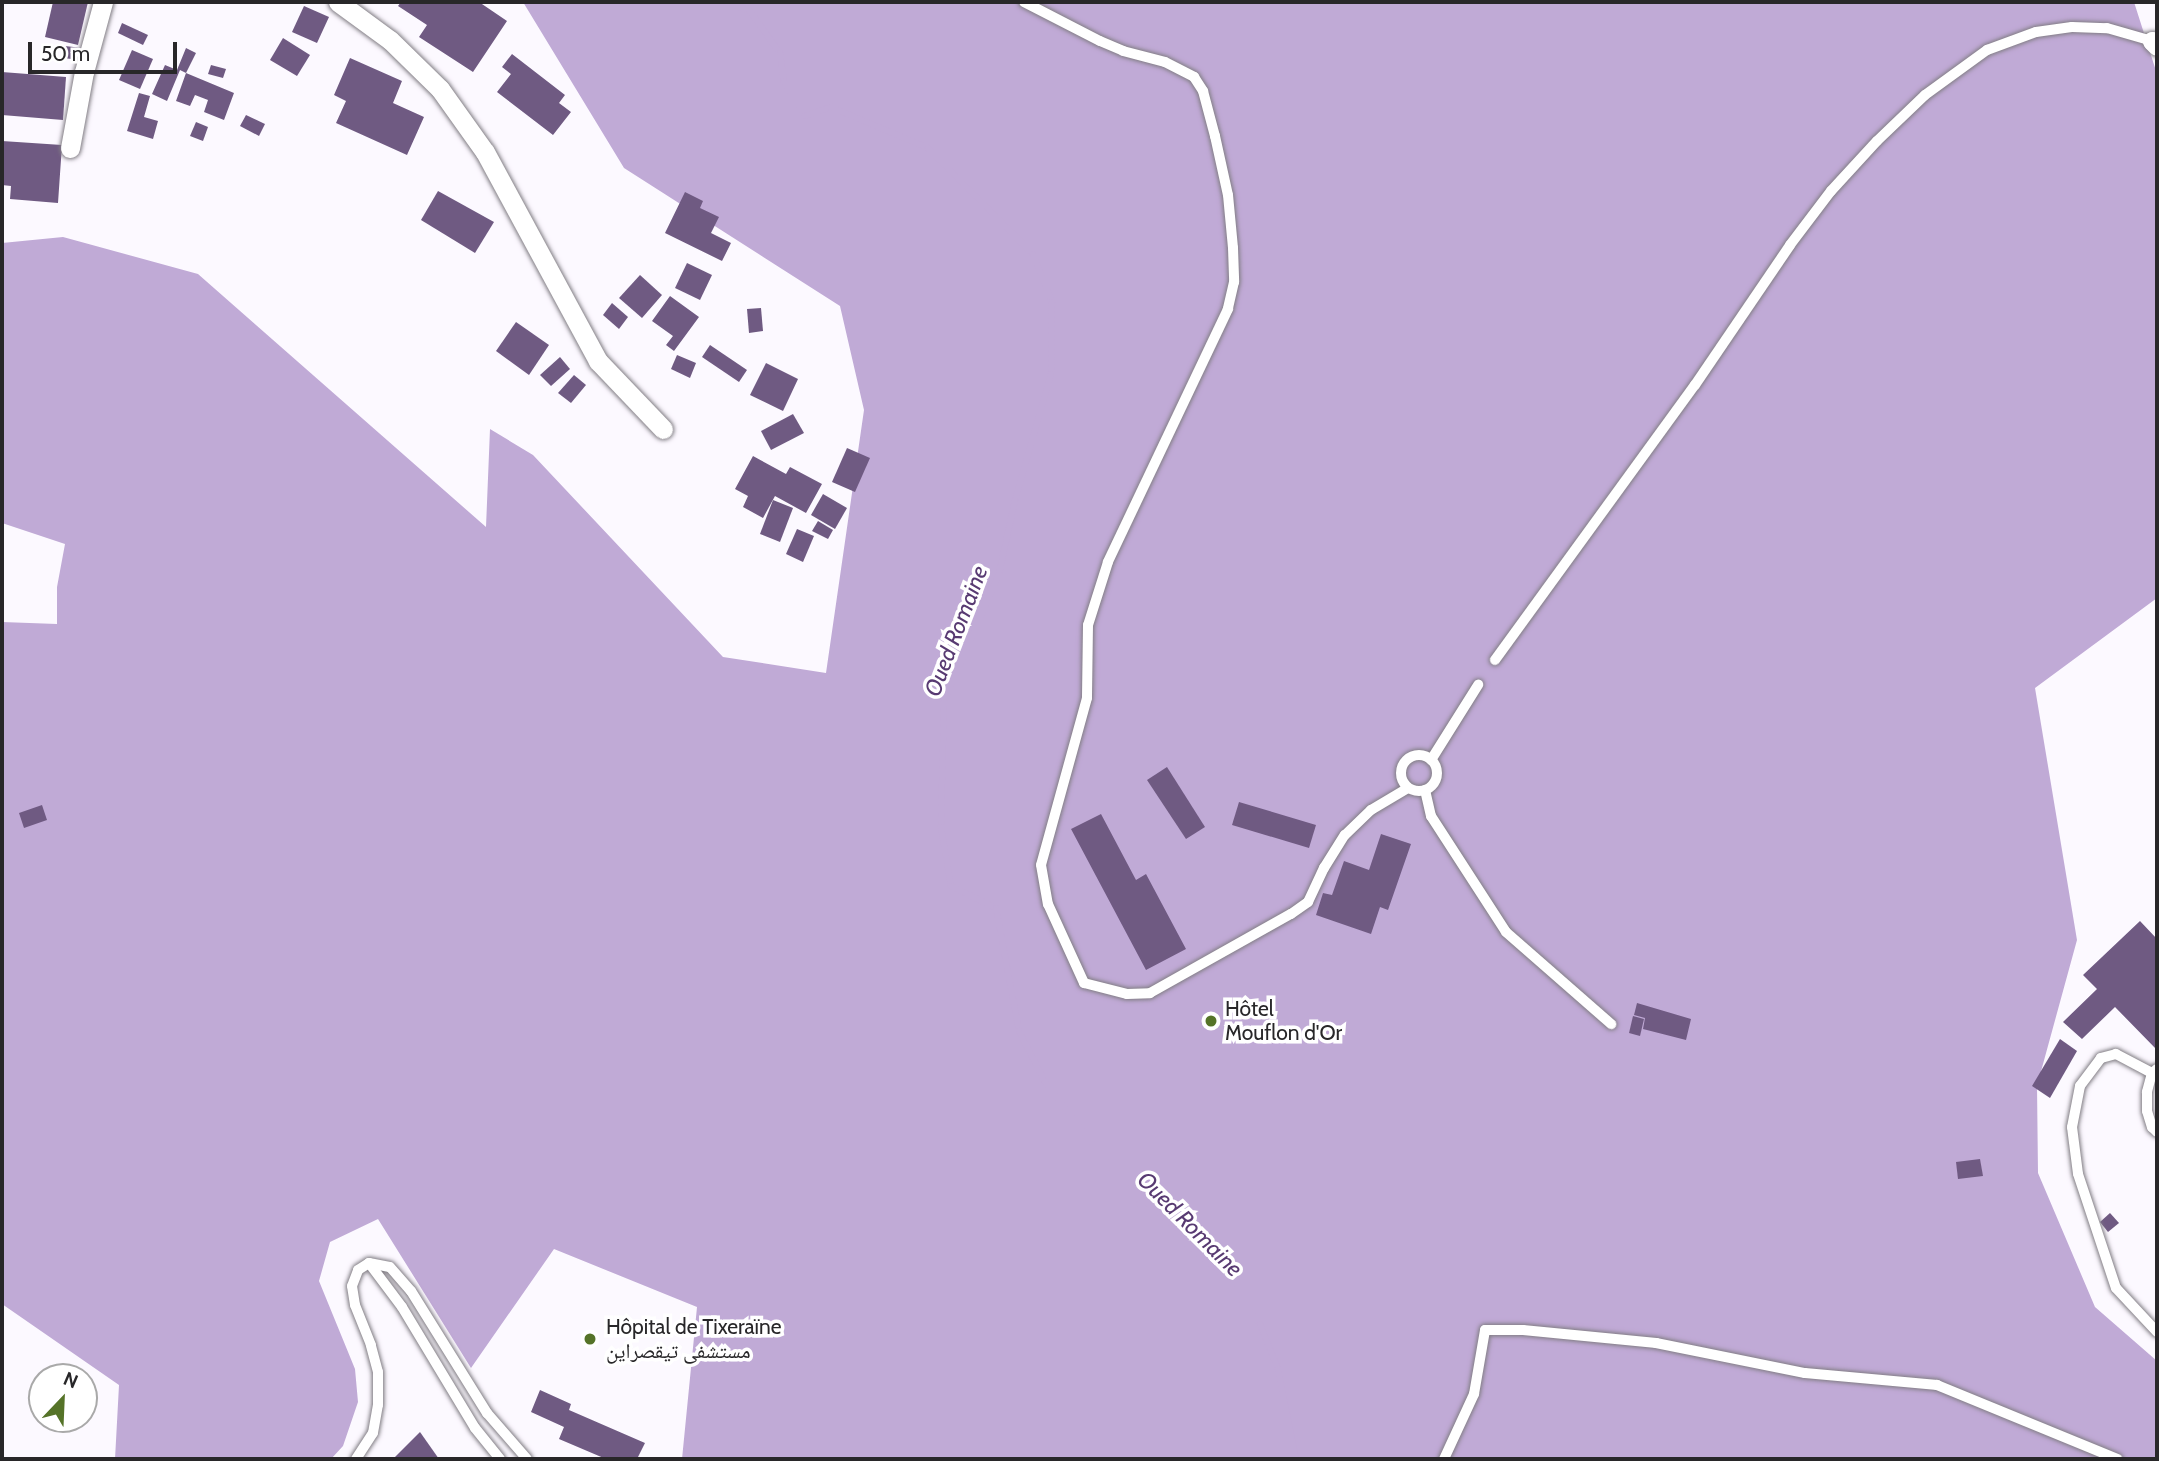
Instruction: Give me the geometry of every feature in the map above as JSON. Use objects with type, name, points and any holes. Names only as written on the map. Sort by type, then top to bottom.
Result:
[{"type":"street","points":[[70,148],[84,72],[103,2]]},
{"type":"street","points":[[338,2],[390,40],[440,89],[485,152],[598,361],[663,429]]},
{"type":"lane","points":[[1024,2],[1100,41],[1123,51],[1165,62],[1194,77],[1206,99],[1215,136],[1228,195],[1233,248],[1234,282],[1228,309],[1108,562],[1088,625],[1087,698],[1041,865],[1048,904],[1084,983],[1127,994],[1150,993],[1291,914],[1308,902],[1324,868],[1345,835],[1371,810],[1408,788],[1425,790]]},
{"type":"lane","points":[[1495,660],[1695,385],[1790,245],[1840,181],[1925,95],[1987,50],[2036,32],[2072,27],[2108,28],[2156,43]]},
{"type":"lane","points":[[1425,790],[1436,777],[1431,760],[1478,685]]},
{"type":"lane","points":[[1408,788],[1401,778],[1404,762],[1414,755],[1431,760]]},
{"type":"lane","points":[[1425,790],[1431,816],[1506,932],[1611,1024]]},
{"type":"lane","points":[[2157,1132],[2147,1111],[2147,1092],[2155,1071],[2116,1054],[2101,1058],[2080,1087],[2072,1127],[2078,1174],[2116,1287],[2157,1332]]},
{"type":"lane","points":[[356,1459],[373,1433],[379,1405],[378,1372],[371,1345],[355,1305],[352,1286],[358,1270],[369,1264],[390,1267],[411,1292],[487,1413],[527,1459]]},
{"type":"lane","points":[[369,1264],[402,1307],[468,1418],[500,1459]]},
{"type":"lane","points":[[1444,1459],[1474,1394],[1485,1330],[1523,1330],[1656,1343],[1805,1373],[1937,1385],[2117,1459]]},
{"type":"shaded area","points":[[523,2],[2134,2],[2157,74],[2157,598],[2035,688],[2077,940],[2037,1086],[2038,1173],[2095,1307],[2157,1361],[2157,1459],[682,1459],[697,1307],[554,1249],[471,1368],[378,1219],[330,1242],[319,1281],[355,1369],[358,1402],[343,1446],[331,1459],[115,1459],[119,1385],[98,1370],[98,1363],[87,1363],[2,1304],[2,622],[57,624],[57,587],[65,544],[2,523],[2,243],[63,237],[198,274],[486,527],[490,429],[533,455],[723,657],[826,673],[864,410],[840,306],[624,168]]},
{"type":"building","points":[[53,2],[88,2],[78,45],[45,37]]},
{"type":"building","points":[[401,2],[479,2],[507,21],[473,72],[419,37],[427,25],[398,6]]},
{"type":"building","points":[[304,6],[329,17],[317,43],[292,32]]},
{"type":"building","points":[[122,23],[148,35],[143,45],[118,33]]},
{"type":"building","points":[[283,38],[310,55],[297,76],[270,60]]},
{"type":"building","points":[[65,46],[82,48],[80,60],[63,58]]},
{"type":"building","points":[[186,48],[196,53],[186,73],[180,70],[167,101],[152,94],[165,65],[177,70]]},
{"type":"building","points":[[132,50],[153,59],[140,89],[119,80]]},
{"type":"building","points":[[512,54],[565,95],[559,103],[571,112],[553,135],[497,92],[511,74],[502,67]]},
{"type":"building","points":[[350,58],[402,81],[393,103],[424,117],[407,155],[336,123],[346,101],[334,95]]},
{"type":"building","points":[[211,65],[226,69],[223,78],[208,74]]},
{"type":"building","points":[[2,72],[66,77],[63,120],[2,115]]},
{"type":"building","points":[[186,73],[234,93],[224,120],[204,112],[208,100],[195,95],[190,106],[176,101]]},
{"type":"building","points":[[139,93],[150,96],[144,117],[158,121],[153,139],[127,131]]},
{"type":"building","points":[[246,115],[265,124],[259,136],[240,126]]},
{"type":"building","points":[[196,122],[208,127],[203,141],[190,136]]},
{"type":"building","points":[[2,141],[62,145],[58,203],[10,199],[11,186],[2,185]]},
{"type":"building","points":[[438,191],[494,222],[475,253],[421,220]]},
{"type":"building","points":[[685,192],[703,201],[700,208],[719,217],[711,233],[731,243],[722,261],[665,233]]},
{"type":"building","points":[[687,263],[712,275],[700,300],[675,288]]},
{"type":"building","points":[[640,275],[662,295],[642,318],[619,298]]},
{"type":"building","points":[[670,296],[699,317],[674,351],[666,345],[673,336],[652,321]]},
{"type":"building","points":[[612,303],[628,317],[619,329],[603,315]]},
{"type":"building","points":[[761,308],[763,331],[749,333],[747,309]]},
{"type":"building","points":[[516,322],[549,345],[529,375],[496,351]]},
{"type":"building","points":[[710,345],[747,370],[739,382],[702,357]]},
{"type":"building","points":[[677,355],[696,363],[690,378],[671,369]]},
{"type":"building","points":[[560,357],[570,369],[551,386],[540,375]]},
{"type":"building","points":[[766,363],[798,379],[783,411],[750,395]]},
{"type":"building","points":[[574,375],[586,385],[571,403],[558,393]]},
{"type":"building","points":[[793,414],[804,433],[771,450],[761,431]]},
{"type":"building","points":[[847,448],[870,458],[855,492],[832,482]]},
{"type":"building","points":[[753,456],[786,474],[790,467],[822,484],[806,513],[775,496],[763,518],[743,507],[748,496],[735,489]]},
{"type":"building","points":[[823,494],[847,508],[835,529],[811,515]]},
{"type":"building","points":[[773,500],[793,508],[780,542],[760,534]]},
{"type":"building","points":[[818,521],[833,530],[828,539],[812,531]]},
{"type":"building","points":[[797,529],[814,536],[803,562],[786,554]]},
{"type":"building","points":[[1167,767],[1205,827],[1186,839],[1147,780]]},
{"type":"building","points":[[1239,802],[1316,825],[1309,848],[1232,825]]},
{"type":"building","points":[[42,805],[47,820],[24,828],[19,813]]},
{"type":"building","points":[[1101,814],[1136,880],[1146,874],[1186,949],[1146,970],[1071,829]]},
{"type":"building","points":[[1381,834],[1411,844],[1388,910],[1380,907],[1371,934],[1316,915],[1323,893],[1332,895],[1344,861],[1369,870]]},
{"type":"building","points":[[2140,921],[2157,939],[2157,1050],[2115,1007],[2082,1039],[2063,1022],[2097,989],[2083,975]]},
{"type":"building","points":[[1637,1003],[1691,1019],[1686,1040],[1643,1029],[1645,1018],[1634,1015]]},
{"type":"building","points":[[1633,1016],[1644,1019],[1640,1036],[1629,1033]]},
{"type":"building","points":[[2060,1039],[2077,1051],[2050,1098],[2032,1086]]},
{"type":"building","points":[[1980,1159],[1983,1176],[1958,1179],[1956,1162]]},
{"type":"building","points":[[2110,1213],[2119,1223],[2108,1232],[2100,1222]]},
{"type":"building","points":[[540,1390],[571,1404],[569,1410],[645,1443],[637,1459],[606,1459],[559,1439],[564,1427],[531,1412]]},
{"type":"building","points":[[420,1432],[439,1459],[393,1459]]},
{"type":"waterway","name":"Oued Romaine","points":[[725,2],[750,11],[780,53],[784,82],[805,116],[831,107],[928,148],[1033,254],[1052,302],[1051,374],[1015,500],[999,574],[944,702],[941,827],[951,886],[996,908],[1019,1031],[1045,1082],[1139,1204],[1217,1269],[1260,1324],[1278,1369],[1296,1459]]},
{"type":"place","name":"Hôtel Mouflon d'Or","points":[[1211,1021]]},
{"type":"place","name":"Hôpital de Tixeraïne مستشفى تيقصراين","points":[[590,1339]]}]
